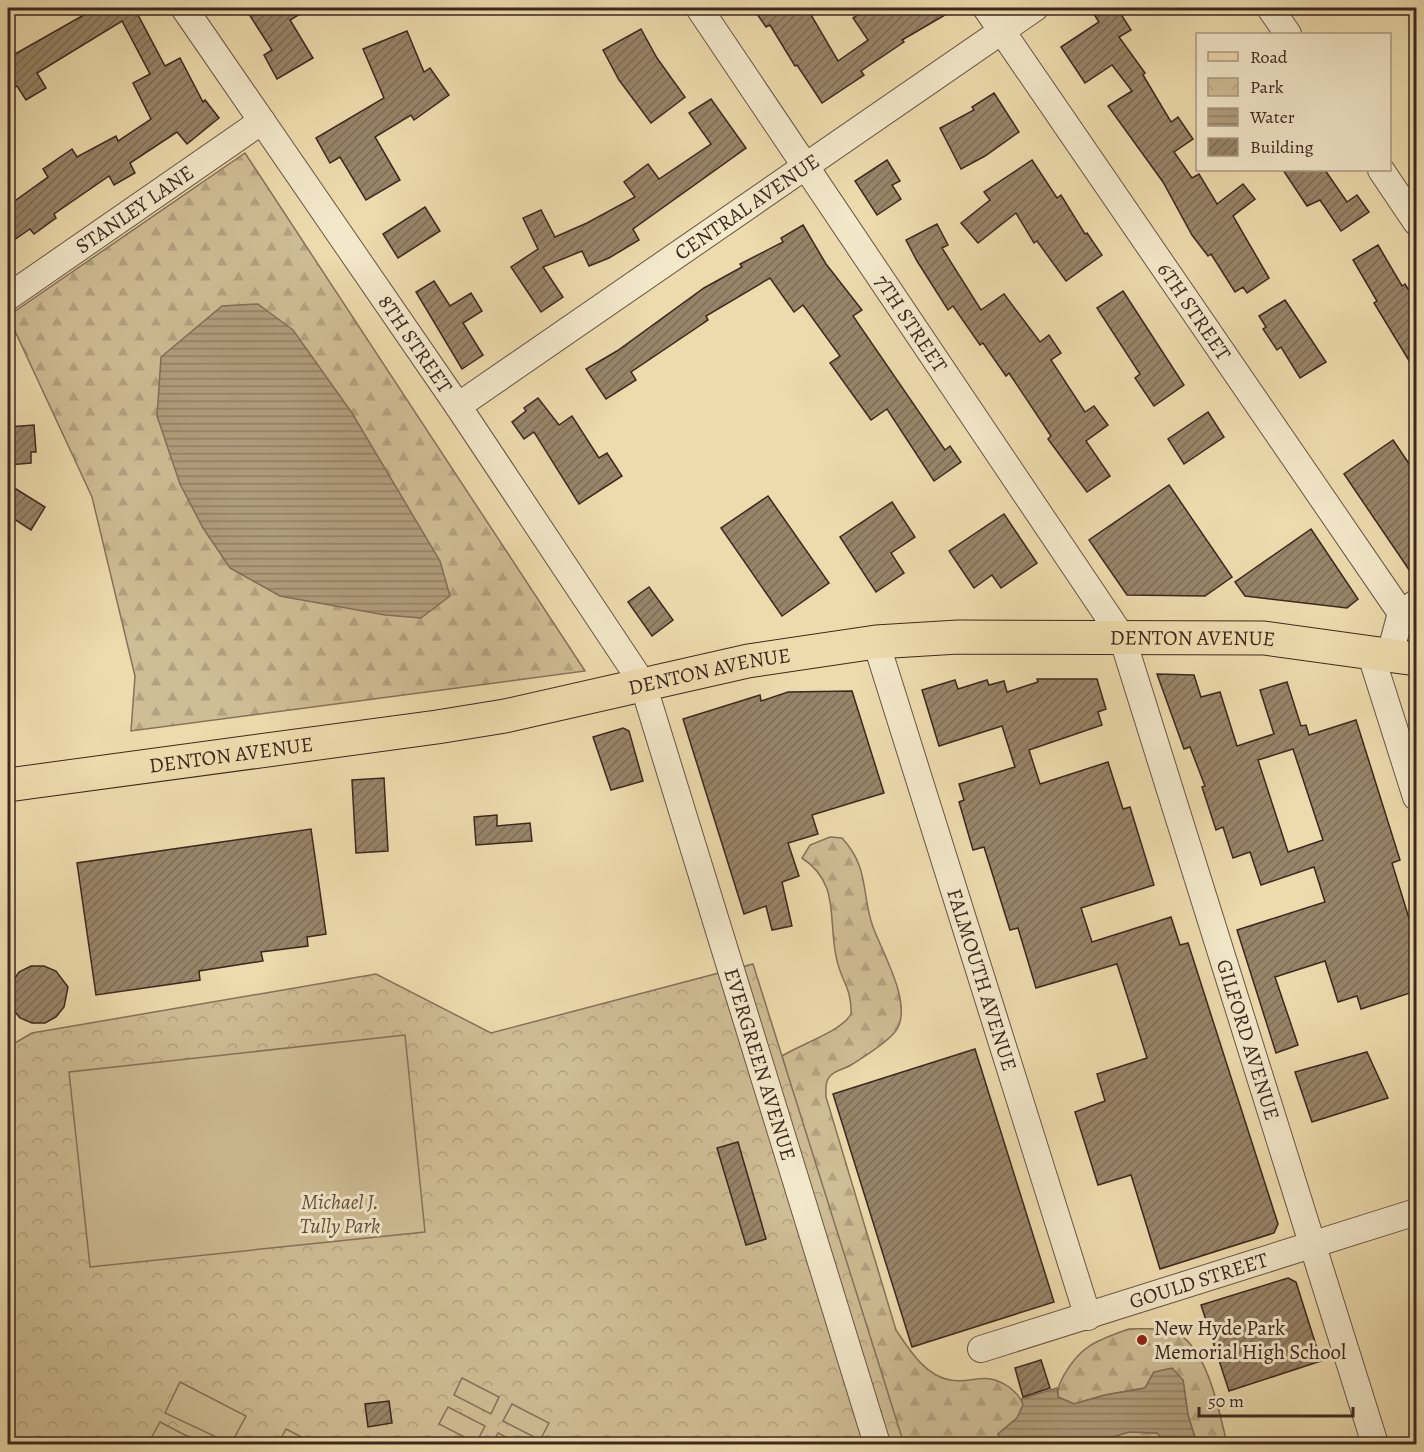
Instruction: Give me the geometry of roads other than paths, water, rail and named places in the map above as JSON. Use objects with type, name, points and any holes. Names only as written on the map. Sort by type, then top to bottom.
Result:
[{"type":"main road","name":"DENTON AVENUE","points":[[8,785],[505,716],[748,661],[876,642],[958,637],[1264,638],[1392,655]]},
{"type":"street","name":"8TH STREET","points":[[184,8],[458,406],[643,684]]},
{"type":"street","name":"7TH STREET","points":[[699,8],[807,165],[1122,637]]},
{"type":"street","name":"6TH STREET","points":[[986,8],[1409,608]]},
{"type":"street","name":"CENTRAL AVENUE","points":[[458,406],[1035,8]]},
{"type":"street","points":[[1270,8],[1287,33]]},
{"type":"street","name":"STANLEY LANE","points":[[8,297],[262,120]]},
{"type":"street","points":[[1382,171],[1416,222]]},
{"type":"street","points":[[1409,608],[1392,655],[1416,797]]},
{"type":"street","name":"GILFORD AVENUE","points":[[1122,637],[1375,1444]]},
{"type":"street","name":"FALMOUTH AVENUE","points":[[876,642],[1088,1317]]},
{"type":"street","name":"EVERGREEN AVENUE","points":[[643,684],[877,1444]]},
{"type":"street","name":"GOULD STREET","points":[[981,1349],[1416,1212]]},
{"type":"water","points":[[258,304],[293,330],[352,413],[440,561],[450,596],[421,618],[385,615],[280,596],[230,568],[203,528],[180,484],[157,416],[161,357],[222,306]]},
{"type":"water","points":[[1172,1368],[1183,1380],[1188,1415],[1197,1444],[1167,1444],[1157,1433],[1129,1432],[1089,1444],[1002,1444],[998,1434],[1017,1418],[1023,1405],[1021,1399],[1057,1388],[1058,1397],[1074,1404],[1105,1395],[1145,1388],[1154,1372]]},
{"type":"place","name":"New Hyde Park Memorial High School","points":[[1142,1340]]},
{"type":"park label","name":"Michael J. Tully Park","points":[[340,1214]]}]
